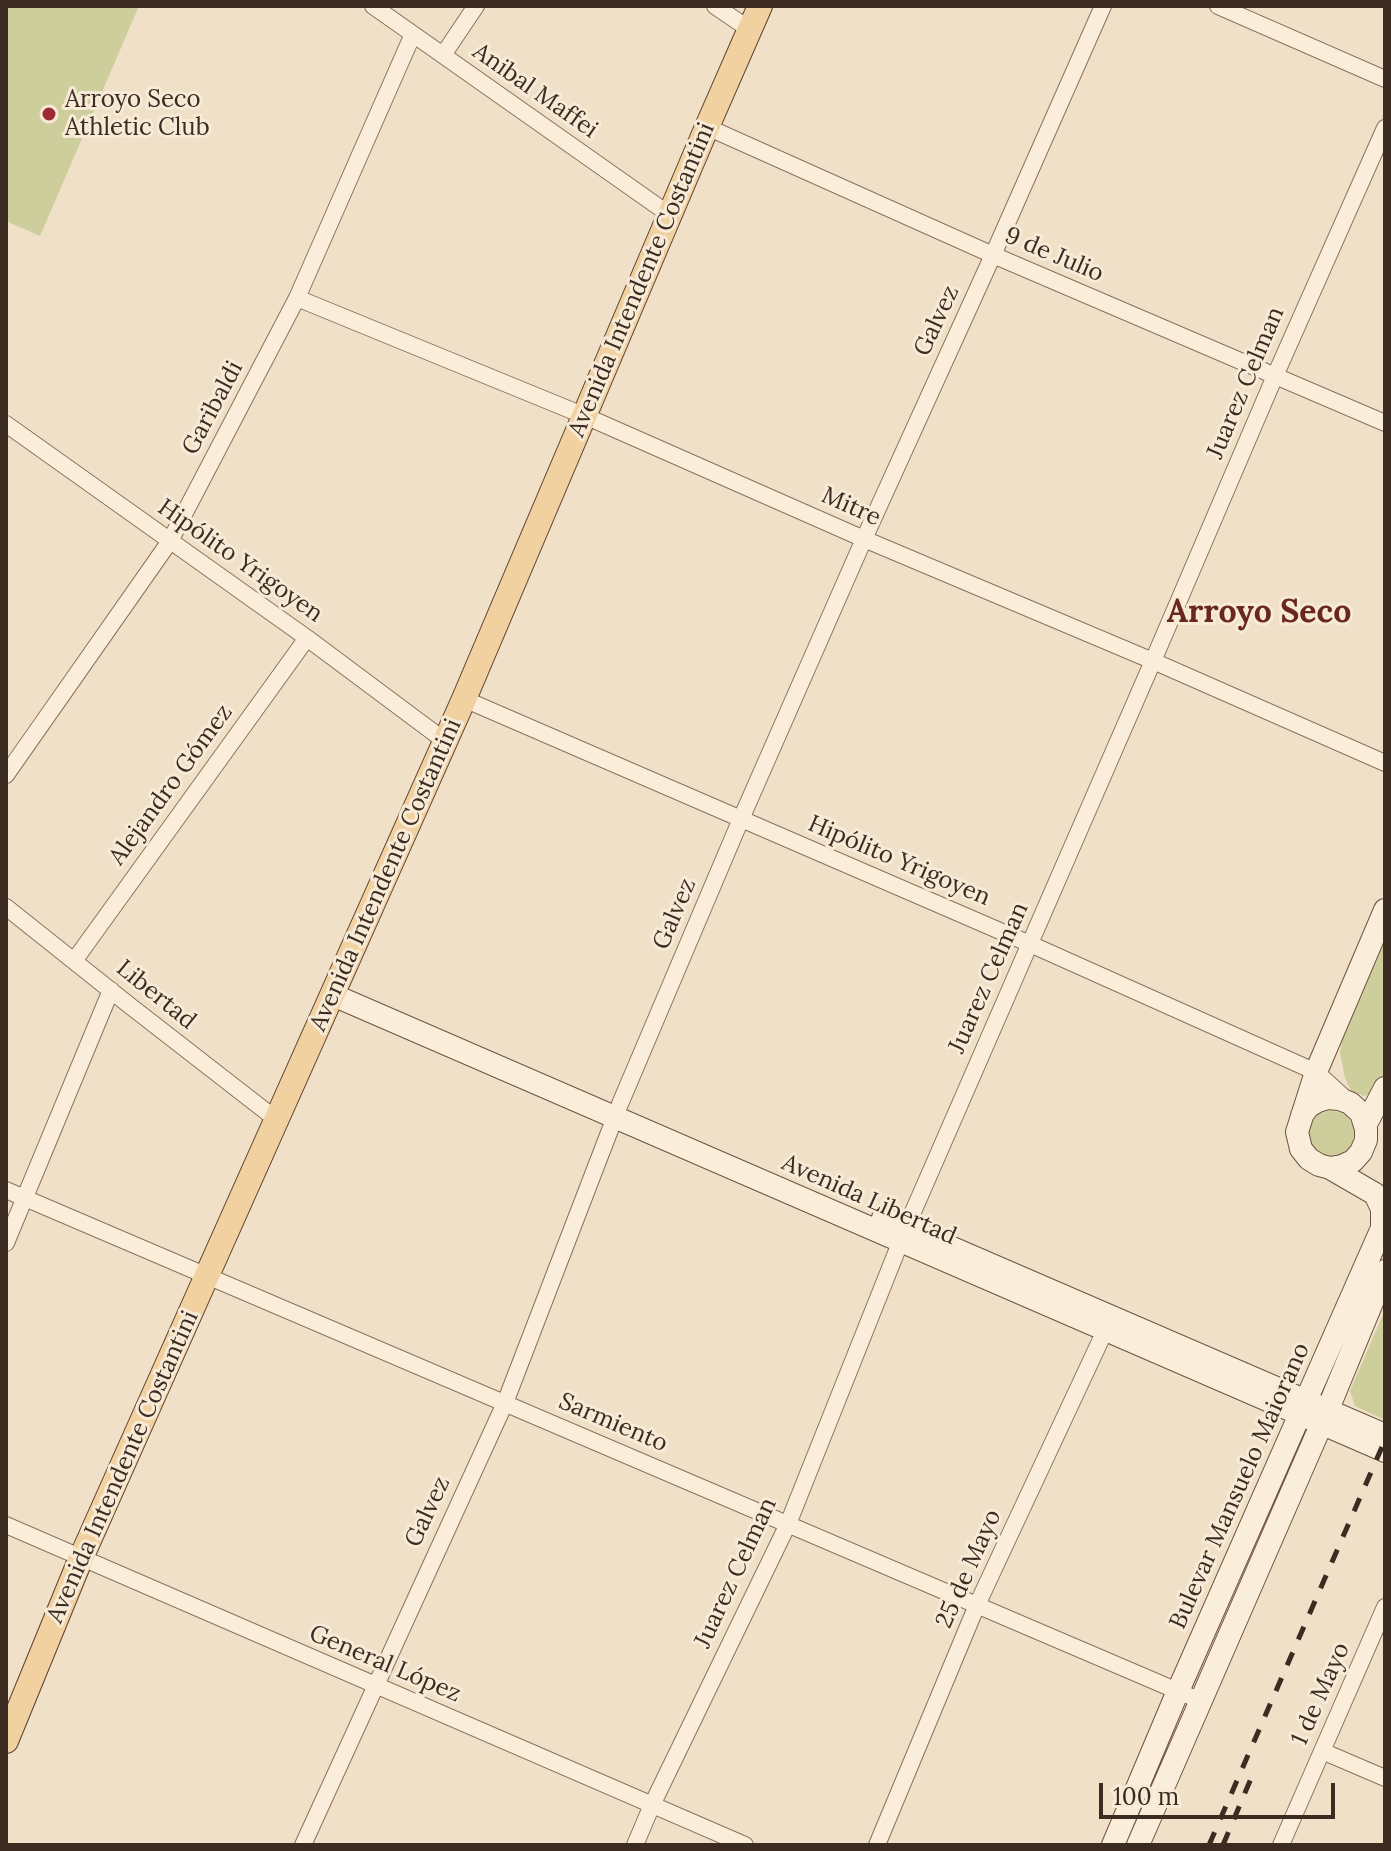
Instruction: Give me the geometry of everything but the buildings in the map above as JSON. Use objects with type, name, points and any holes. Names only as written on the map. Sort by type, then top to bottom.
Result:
[{"type":"main road","name":"Avenida Intendente Costantini","points":[[6,1741],[81,1558],[464,699],[760,6]]},
{"type":"main road","name":"Bulevar Mansuelo Maiorano","points":[[1113,1845],[1382,1228],[1382,1209],[1375,1194],[1309,1159],[1301,1149],[1297,1132],[1316,1072],[1385,910]]},
{"type":"main road","name":"Avenida Libertad","points":[[335,989],[1324,1417],[1385,1451]]},
{"type":"main road","points":[[1330,1168],[1353,1161],[1361,1152],[1384,1091]]},
{"type":"main road","points":[[1302,1115],[1318,1101],[1334,1098],[1350,1103],[1385,1143]]},
{"type":"main road","name":"Bulevar Mansuelo Maiorano","points":[[1138,1845],[1385,1271]]},
{"type":"main road","name":"Avenida Libertad","points":[[1324,1417],[1385,1435]]},
{"type":"street","name":"Anibal Maffei","points":[[373,6],[670,215]]},
{"type":"street","points":[[443,55],[476,6]]},
{"type":"street","points":[[715,6],[749,29]]},
{"type":"street","name":"Galvez","points":[[303,1845],[505,1403],[617,1111],[741,819],[1103,6]]},
{"type":"street","points":[[1218,6],[1385,79]]},
{"type":"street","name":"Garibaldi","points":[[6,775],[170,541],[297,298],[413,34]]},
{"type":"street","name":"9 de Julio","points":[[707,127],[993,255],[1385,423]]},
{"type":"street","name":"Juarez Celman","points":[[635,1845],[788,1524],[904,1235],[1385,128]]},
{"type":"street","name":"Mitre","points":[[297,298],[585,416],[1385,763]]},
{"type":"street","name":"Hipólito Yrigoyen","points":[[6,425],[307,638],[445,741]]},
{"type":"street","name":"Alejandro Gómez","points":[[74,961],[307,638]]},
{"type":"street","name":"Hipólito Yrigoyen","points":[[464,699],[1030,944],[1316,1072],[1350,1103]]},
{"type":"street","name":"Libertad","points":[[6,907],[277,1120]]},
{"type":"street","points":[[6,1243],[111,990]]},
{"type":"street","points":[[1360,1184],[1385,1188]]},
{"type":"street","name":"Sarmiento","points":[[6,1190],[1201,1701]]},
{"type":"street","name":"25 de Mayo","points":[[877,1845],[977,1605],[1108,1324]]},
{"type":"street","name":"General López","points":[[6,1525],[745,1845]]},
{"type":"street","name":"1 de Mayo","points":[[1281,1845],[1385,1607]]},
{"type":"street","points":[[1322,1751],[1385,1778]]},
{"type":"green space","name":"Arroyo Seco Athletic Club","points":[[6,6],[139,6],[40,236],[6,221]]},
{"type":"green space","points":[[1385,930],[1385,1076],[1374,1093],[1364,1096],[1351,1091],[1340,1053],[1344,1030]]},
{"type":"green space","points":[[1330,1110],[1345,1114],[1356,1133],[1347,1154],[1332,1159],[1312,1150],[1307,1128],[1316,1115]]},
{"type":"green space","points":[[1385,1310],[1383,1419],[1355,1406],[1350,1391]]},
{"type":"railway","points":[[1209,1845],[1385,1440]]},
{"type":"railway","points":[[1223,1845],[1255,1769]]},
{"type":"place","name":"Arroyo Seco Athletic Club","points":[[49,114]]},
{"type":"district","name":"Arroyo Seco","points":[[1259,613]]}]
